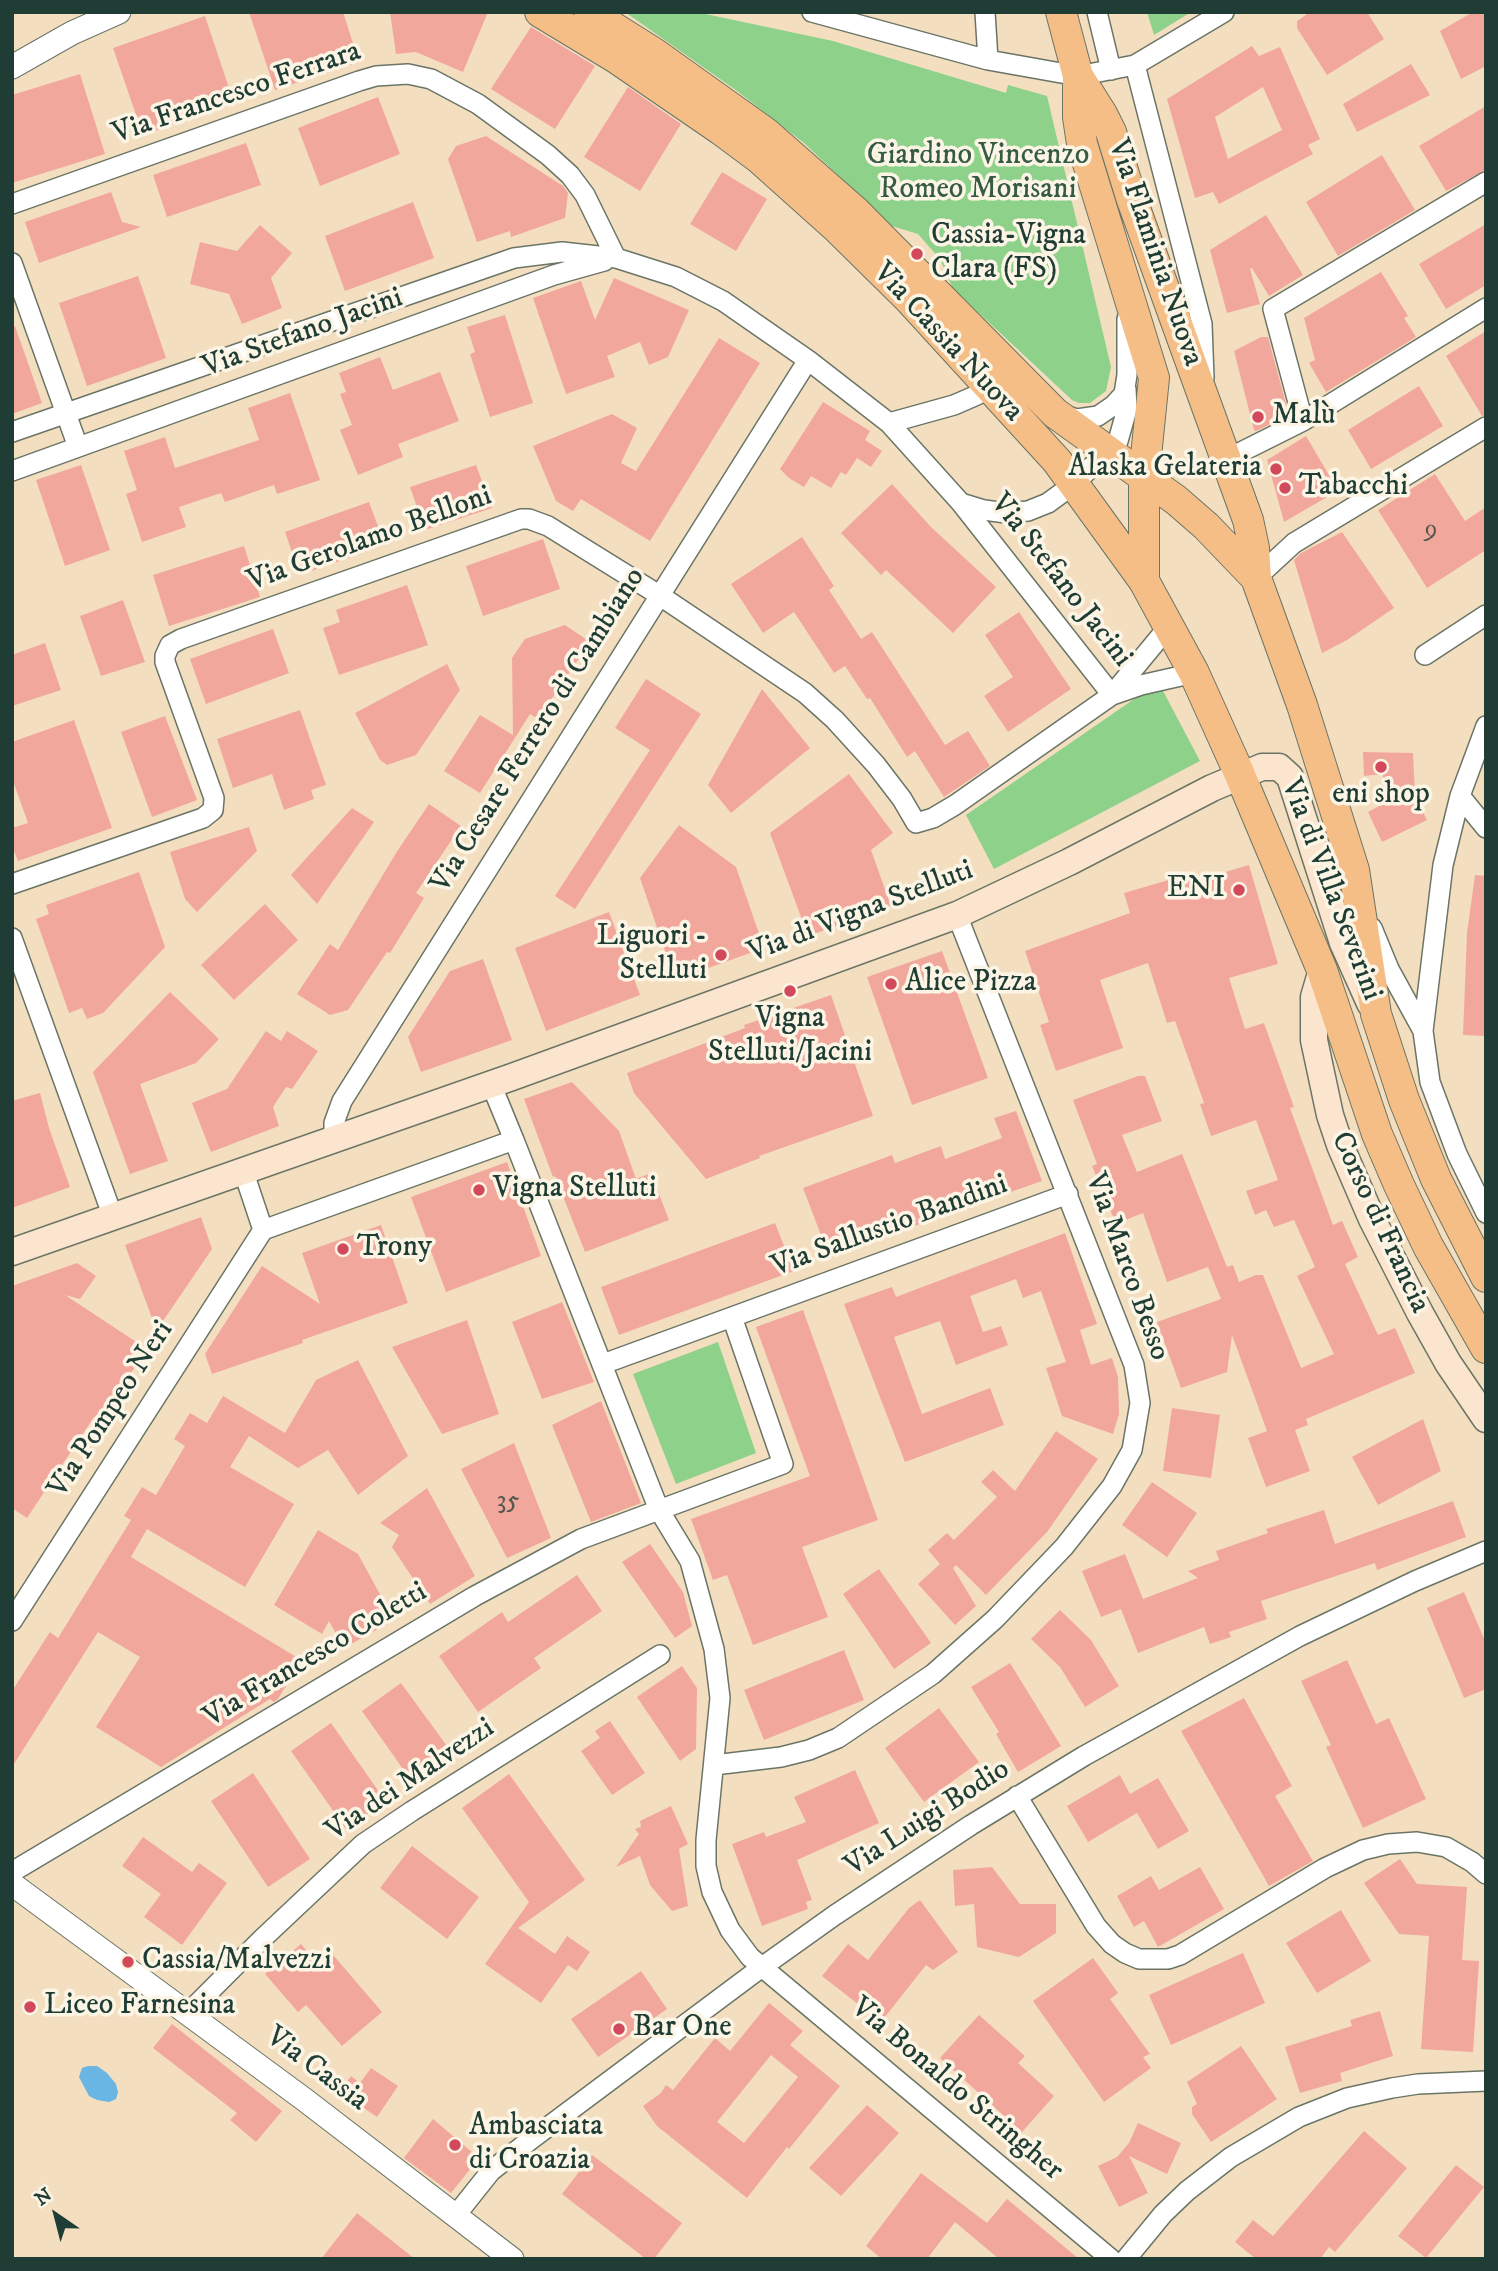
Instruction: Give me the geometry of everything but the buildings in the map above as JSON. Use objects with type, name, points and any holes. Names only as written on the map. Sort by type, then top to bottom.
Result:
[{"type":"main road","name":"Via Cassia Nuova","points":[[540,12],[676,97],[760,159],[828,220],[990,386],[1074,484],[1143,581],[1194,673],[1240,775]]},
{"type":"main road","name":"Via Cassia Nuova","points":[[589,12],[699,84],[766,134],[835,192],[1055,413],[1144,476],[1206,526],[1256,578]]},
{"type":"main road","name":"Via Flaminia Nuova","points":[[1060,12],[1078,76],[1078,117],[1082,144],[1154,378],[1144,476],[1143,581]]},
{"type":"main road","name":"Via Flaminia Nuova","points":[[1078,76],[1111,132],[1136,213],[1205,396],[1252,535],[1256,578]]},
{"type":"main road","name":"Via di Villa Severini","points":[[1256,578],[1302,705],[1356,879],[1376,1014]]},
{"type":"main road","name":"Via di Villa Severini","points":[[1240,775],[1256,768],[1274,766],[1282,768],[1290,777],[1343,943],[1376,1014]]},
{"type":"main road","name":"Via di Vigna Stelluti","points":[[243,1170],[491,1084],[957,915],[1020,887],[1240,775]]},
{"type":"main road","name":"Corso di Francia","points":[[1240,775],[1322,970],[1377,1134],[1428,1246],[1486,1348]]},
{"type":"main road","name":"Corso di Francia","points":[[1322,970],[1314,997],[1314,1040],[1339,1145],[1372,1219],[1415,1303],[1448,1363],[1486,1419]]},
{"type":"main road","points":[[1376,1014],[1424,1153],[1486,1277]]},
{"type":"main road","points":[[12,1252],[243,1170]]},
{"type":"street","points":[[16,63],[119,12]]},
{"type":"street","points":[[812,12],[988,60],[1078,76],[1136,65],[1224,12]]},
{"type":"street","points":[[985,12],[988,60]]},
{"type":"street","points":[[1097,12],[1111,70]]},
{"type":"street","name":"Via Flaminia Nuova","points":[[1136,65],[1202,324],[1205,396]]},
{"type":"street","name":"Via Francesco Ferrara","points":[[12,204],[359,81],[376,76],[408,74],[431,79],[478,104],[548,155],[570,175],[585,195],[616,258]]},
{"type":"street","points":[[1303,421],[1273,309],[1486,182]]},
{"type":"street","name":"Via Stefano Jacini","points":[[12,432],[526,255],[575,253],[616,258],[702,288],[808,360],[889,423],[961,503],[1112,695]]},
{"type":"street","name":"Via Stefano Jacini","points":[[12,471],[554,275],[616,258]]},
{"type":"street","points":[[12,263],[78,447]]},
{"type":"street","name":"Via Flaminia Nuova","points":[[1074,484],[1110,452],[1118,441],[1125,422],[1128,400],[1128,348],[1125,283]]},
{"type":"street","points":[[1227,459],[1303,421],[1486,308]]},
{"type":"street","points":[[271,342],[283,374]]},
{"type":"street","name":"Via Cesare Ferrero di Cambiano","points":[[334,1139],[334,1124],[342,1101],[808,360]]},
{"type":"street","points":[[889,423],[954,405],[990,386]]},
{"type":"street","points":[[1055,413],[1077,419],[1098,416],[1114,405],[1126,389]]},
{"type":"street","points":[[1256,578],[1294,543],[1486,427]]},
{"type":"street","name":"Via Stefano Jacini","points":[[961,503],[995,513],[1017,513],[1048,503],[1074,484]]},
{"type":"street","name":"Via Gerolamo Belloni","points":[[12,884],[203,818],[213,810],[214,797],[165,662],[170,645],[520,519],[529,519],[548,526],[659,595],[787,680],[821,706],[876,765],[902,799],[916,823]]},
{"type":"street","points":[[1425,654],[1486,615]]},
{"type":"street","name":"Via Stefano Jacini","points":[[916,823],[933,818],[955,805],[1112,695],[1169,626]]},
{"type":"street","name":"Via Stefano Jacini","points":[[1112,695],[1141,685],[1194,673]]},
{"type":"street","points":[[1486,726],[1460,796],[1443,864],[1423,1031],[1430,1082],[1457,1154],[1486,1213]]},
{"type":"street","points":[[1460,796],[1486,828]]},
{"type":"street","name":"Via di Villa Severini","points":[[1356,879],[1389,969],[1423,1031]]},
{"type":"street","name":"Via Marco Besso","points":[[714,1765],[781,1758],[809,1750],[838,1738],[908,1692],[968,1643],[1022,1593],[1065,1547],[1112,1486],[1132,1450],[1139,1419],[1139,1388],[1129,1352],[957,915]]},
{"type":"street","points":[[12,938],[113,1217]]},
{"type":"street","name":"Via Bonaldo Stringher","points":[[491,1084],[659,1510],[690,1561],[715,1649],[720,1698],[706,1840],[708,1878],[719,1910],[750,1957],[1111,2259]]},
{"type":"street","points":[[243,1170],[263,1230],[514,1140]]},
{"type":"street","name":"Via Sallustio Bandini","points":[[603,1364],[1068,1194]]},
{"type":"street","name":"Via Pompeo Neri","points":[[12,1621],[263,1230]]},
{"type":"street","name":"Via Francesco Coletti","points":[[12,1872],[269,1717],[535,1563],[588,1536],[783,1464],[732,1317]]},
{"type":"street","name":"Via Luigi Bodio","points":[[456,2216],[497,2166],[762,1967],[905,1867],[1017,1796],[1300,1636],[1415,1581],[1486,1551]]},
{"type":"street","name":"Via dei Malvezzi","points":[[188,2013],[363,1844],[660,1655]]},
{"type":"street","points":[[1017,1796],[1096,1926],[1112,1944],[1139,1959],[1168,1959],[1180,1955],[1325,1868],[1363,1850],[1388,1844],[1417,1842],[1446,1847],[1472,1862],[1486,1874]]},
{"type":"street","name":"Via Cassia","points":[[12,1884],[188,2013],[512,2259]]},
{"type":"street","points":[[1126,2259],[1163,2214],[1187,2191],[1254,2142],[1298,2117],[1347,2098],[1392,2088],[1486,2081]]},
{"type":"green space","name":"Giardino Vincenzo Romeo Morisani","points":[[625,12],[696,12],[833,41],[1006,93],[1008,85],[1047,96],[1111,367],[1106,391],[1090,403],[1072,400],[953,289],[940,259],[918,234],[892,226],[804,143],[737,91]]},
{"type":"green space","points":[[1147,12],[1191,12],[1154,35]]},
{"type":"green space","points":[[1162,689],[1200,761],[994,869],[966,815],[1137,697]]},
{"type":"green space","points":[[718,1342],[756,1453],[676,1484],[633,1374]]},
{"type":"water","points":[[97,2066],[107,2073],[116,2084],[116,2099],[109,2102],[89,2096],[79,2077],[82,2068]]},
{"type":"place","name":"Cassia-Vigna Clara (FS)","points":[[917,254]]},
{"type":"place","name":"Malù","points":[[1258,417]]},
{"type":"place","name":"Alaska Gelateria","points":[[1276,469]]},
{"type":"place","name":"Tabacchi","points":[[1285,488]]},
{"type":"place","name":"eni shop","points":[[1381,767]]},
{"type":"place","name":"ENI","points":[[1239,890]]},
{"type":"place","name":"Liguori - Stelluti","points":[[721,955]]},
{"type":"place","name":"Alice Pizza","points":[[891,984]]},
{"type":"place","name":"Vigna Stelluti/Jacini","points":[[790,991]]},
{"type":"place","name":"Vigna Stelluti","points":[[479,1190]]},
{"type":"place","name":"Trony","points":[[343,1249]]},
{"type":"place","name":"Cassia/Malvezzi","points":[[128,1962]]},
{"type":"place","name":"Liceo Farnesina","points":[[30,2007]]},
{"type":"place","name":"Bar One","points":[[619,2029]]},
{"type":"place","name":"Ambasciata di Croazia","points":[[455,2145]]}]
